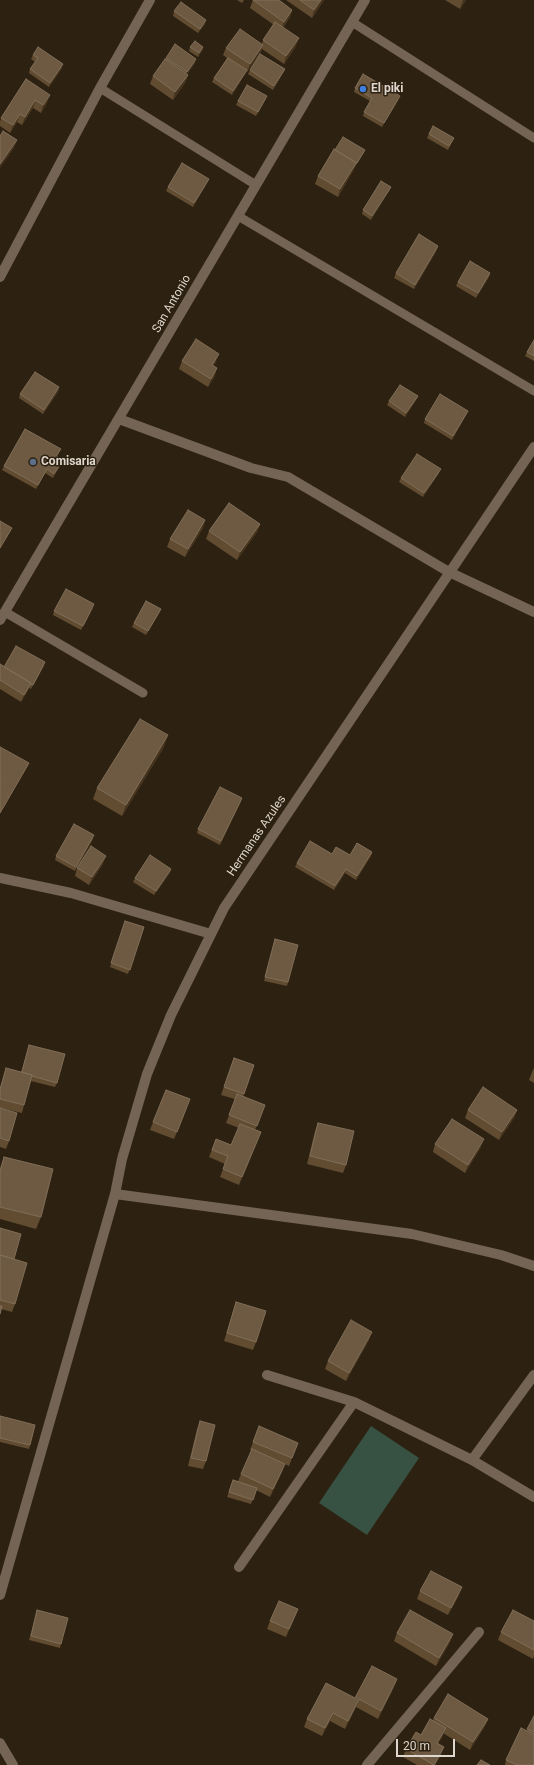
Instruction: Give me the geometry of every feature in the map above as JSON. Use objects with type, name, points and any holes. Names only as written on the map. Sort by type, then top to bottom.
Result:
[{"type":"street","points":[[0,277],[100,88],[150,0]]},
{"type":"street","name":"San Antonio","points":[[2,616],[365,0]]},
{"type":"street","points":[[119,419],[251,468],[288,477],[450,572],[534,612]]},
{"type":"street","name":"Hermanas Azules","points":[[0,1595],[115,1194],[122,1159],[147,1074],[171,1015],[224,908],[534,446]]},
{"type":"street","points":[[0,878],[71,893],[211,934]]},
{"type":"street","points":[[115,1194],[412,1234],[501,1255],[534,1266]]},
{"type":"street","points":[[267,1375],[354,1402],[472,1460],[534,1497]]},
{"type":"street","points":[[472,1460],[534,1375]]},
{"type":"street","points":[[239,1567],[354,1402]]},
{"type":"street","points":[[367,1765],[479,1632]]},
{"type":"street","points":[[0,1744],[13,1765]]},
{"type":"lane","points":[[352,22],[534,138]]},
{"type":"lane","points":[[100,88],[256,185]]},
{"type":"lane","points":[[238,216],[534,391]]},
{"type":"lane","points":[[2,616],[143,693]]},
{"type":"green space","points":[[371,1426],[419,1458],[367,1535],[319,1503]]},
{"type":"building","points":[[253,0],[279,0],[292,10],[284,22]]},
{"type":"building","points":[[300,0],[321,0],[314,10]]},
{"type":"building","points":[[181,2],[206,20],[200,29],[174,11]]},
{"type":"building","points":[[275,22],[299,38],[286,56],[263,40]]},
{"type":"building","points":[[240,29],[263,45],[250,64],[226,48]]},
{"type":"building","points":[[195,41],[203,47],[199,53],[190,47]]},
{"type":"building","points":[[175,44],[196,59],[187,72],[166,58]]},
{"type":"building","points":[[38,47],[63,64],[50,83],[30,69],[38,58],[33,55]]},
{"type":"building","points":[[260,54],[285,69],[274,86],[250,70]]},
{"type":"building","points":[[228,58],[247,70],[233,91],[214,78]]},
{"type":"building","points":[[165,59],[188,75],[175,92],[153,76]]},
{"type":"building","points":[[363,74],[400,96],[384,123],[364,112],[372,98],[355,88]]},
{"type":"building","points":[[26,79],[50,95],[43,105],[35,100],[25,117],[20,114],[13,125],[1,118]]},
{"type":"building","points":[[247,85],[267,96],[258,112],[238,101]]},
{"type":"building","points":[[433,126],[454,138],[449,146],[429,134]]},
{"type":"building","points":[[3,131],[17,140],[0,164],[0,136]]},
{"type":"building","points":[[343,137],[365,150],[357,163],[335,150]]},
{"type":"building","points":[[334,149],[356,163],[340,189],[318,176]]},
{"type":"building","points":[[182,163],[209,179],[194,203],[168,187]]},
{"type":"building","points":[[381,181],[391,187],[372,216],[363,210]]},
{"type":"building","points":[[419,234],[438,246],[415,285],[396,273]]},
{"type":"building","points":[[470,261],[490,273],[478,293],[458,282]]},
{"type":"building","points":[[196,339],[219,354],[212,365],[217,368],[211,379],[182,361]]},
{"type":"building","points":[[534,340],[534,356],[527,352]]},
{"type":"building","points":[[35,372],[59,387],[44,410],[20,394]]},
{"type":"building","points":[[400,385],[418,396],[406,413],[389,401]]},
{"type":"building","points":[[440,394],[468,411],[453,436],[425,419]]},
{"type":"building","name":"Comisaria","points":[[25,429],[61,449],[56,456],[63,460],[54,474],[47,469],[38,485],[4,466]]},
{"type":"building","points":[[417,454],[441,469],[424,493],[401,478]]},
{"type":"building","points":[[229,503],[260,524],[240,552],[209,531]]},
{"type":"building","points":[[188,510],[205,520],[188,549],[170,539]]},
{"type":"building","points":[[0,521],[12,528],[0,548]]},
{"type":"building","points":[[66,589],[94,604],[83,626],[54,611]]},
{"type":"building","points":[[146,601],[161,609],[148,631],[134,623]]},
{"type":"building","points":[[16,646],[45,662],[33,685],[4,667]]},
{"type":"building","points":[[0,664],[31,683],[24,695],[0,680]]},
{"type":"building","points":[[140,719],[168,735],[126,805],[97,788]]},
{"type":"building","points":[[0,747],[29,763],[0,813],[1,777]]},
{"type":"building","points":[[220,787],[242,798],[221,841],[198,829]]},
{"type":"building","points":[[74,824],[94,835],[76,867],[56,856]]},
{"type":"building","points":[[310,841],[332,854],[336,847],[350,855],[357,843],[372,852],[357,876],[346,869],[335,886],[297,863]]},
{"type":"building","points":[[91,846],[106,856],[92,877],[77,868]]},
{"type":"building","points":[[150,855],[171,869],[156,891],[135,878]]},
{"type":"building","points":[[125,921],[144,927],[130,970],[111,963]]},
{"type":"building","points":[[275,939],[298,945],[288,982],[265,977]]},
{"type":"building","points":[[29,1045],[65,1054],[57,1083],[22,1072]]},
{"type":"building","points":[[234,1058],[254,1065],[244,1094],[224,1087]]},
{"type":"building","points":[[6,1068],[32,1075],[24,1105],[0,1099],[0,1090]]},
{"type":"building","points":[[483,1087],[517,1110],[502,1132],[468,1110]]},
{"type":"building","points":[[166,1090],[190,1099],[177,1132],[153,1122]]},
{"type":"building","points":[[237,1094],[265,1105],[257,1126],[229,1115]]},
{"type":"building","points":[[0,1108],[17,1113],[9,1141],[0,1138]]},
{"type":"building","points":[[452,1119],[484,1139],[468,1165],[435,1144]]},
{"type":"building","points":[[318,1123],[354,1131],[346,1165],[310,1156]]},
{"type":"building","points":[[240,1124],[261,1132],[242,1177],[223,1169],[228,1156],[212,1150],[216,1139],[231,1145]]},
{"type":"building","points":[[4,1157],[53,1169],[41,1217],[0,1207],[0,1172]]},
{"type":"building","points":[[0,1228],[21,1234],[14,1259],[0,1255]]},
{"type":"building","points":[[0,1255],[27,1263],[15,1304],[0,1300]]},
{"type":"building","points":[[236,1302],[266,1311],[256,1342],[227,1333]]},
{"type":"building","points":[[351,1320],[372,1332],[349,1373],[328,1361]]},
{"type":"building","points":[[0,1416],[35,1425],[30,1445],[0,1438]]},
{"type":"building","points":[[200,1421],[215,1425],[206,1461],[191,1458]]},
{"type":"building","points":[[259,1426],[298,1443],[292,1458],[253,1442]]},
{"type":"building","points":[[252,1449],[285,1464],[273,1489],[241,1474]]},
{"type":"building","points":[[233,1480],[257,1488],[253,1500],[229,1492]]},
{"type":"building","points":[[431,1571],[462,1587],[451,1608],[420,1591]]},
{"type":"building","points":[[279,1601],[298,1609],[289,1629],[270,1621]]},
{"type":"building","points":[[37,1610],[68,1618],[61,1644],[31,1636]]},
{"type":"building","points":[[410,1610],[453,1634],[439,1658],[397,1633]]},
{"type":"building","points":[[513,1610],[534,1621],[534,1650],[501,1632]]},
{"type":"building","points":[[372,1666],[397,1679],[381,1711],[359,1699],[348,1721],[333,1713],[325,1728],[307,1719],[326,1683],[355,1698]]},
{"type":"building","points":[[448,1694],[488,1719],[473,1742],[434,1718]]},
{"type":"building","points":[[534,1716],[534,1732],[527,1729]]},
{"type":"building","points":[[430,1719],[446,1728],[437,1743],[444,1747],[434,1765],[406,1749],[416,1732],[421,1735]]},
{"type":"building","points":[[521,1728],[534,1734],[534,1765],[517,1765],[506,1760]]},
{"type":"building","points":[[481,1760],[490,1765],[477,1765]]},
{"type":"place","name":"El piki","points":[[363,89]]},
{"type":"place","name":"Comisaria","points":[[33,462]]}]
